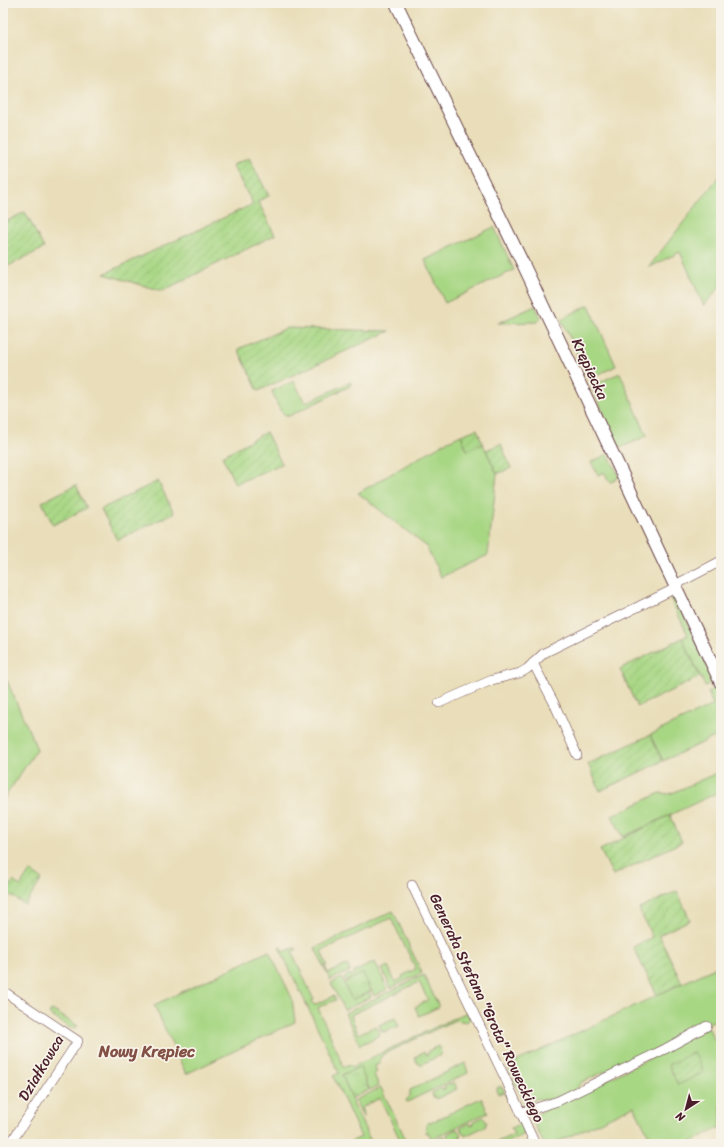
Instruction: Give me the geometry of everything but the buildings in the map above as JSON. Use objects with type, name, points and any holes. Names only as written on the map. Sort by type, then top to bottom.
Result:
[{"type":"street","name":"Krępiecka","points":[[396,3],[534,287],[721,683]]},
{"type":"street","points":[[439,703],[492,680],[520,673],[533,664],[544,653],[676,587],[721,561]]},
{"type":"street","points":[[533,664],[554,703],[577,755]]},
{"type":"street","name":"Generała Stefana \"Grota\" Roweckiego","points":[[412,885],[506,1080],[535,1144]]},
{"type":"street","name":"Działkowca","points":[[3,991],[78,1041],[10,1144]]},
{"type":"street","points":[[520,1113],[558,1101],[665,1049],[707,1026]]},
{"type":"green space","points":[[249,158],[269,196],[258,201],[275,235],[162,291],[104,274],[253,204],[232,165]]},
{"type":"green space","points":[[721,174],[721,285],[704,306],[680,252],[648,268]]},
{"type":"green space","points":[[25,212],[44,248],[3,267],[3,223]]},
{"type":"green space","points":[[494,227],[514,270],[445,303],[425,260]]},
{"type":"green space","points":[[589,305],[616,366],[589,379],[561,319]]},
{"type":"green space","points":[[535,306],[541,317],[538,322],[498,323]]},
{"type":"green space","points":[[287,328],[390,331],[258,391],[238,349]]},
{"type":"green space","points":[[620,373],[647,436],[620,448],[591,386]]},
{"type":"green space","points":[[294,381],[305,403],[351,382],[350,386],[289,416],[280,410],[272,391]]},
{"type":"green space","points":[[477,429],[483,444],[467,450],[461,435]]},
{"type":"green space","points":[[266,432],[282,464],[235,484],[222,456]]},
{"type":"green space","points":[[461,435],[467,450],[483,444],[497,474],[488,555],[441,577],[426,546],[358,493],[446,442]]},
{"type":"green space","points":[[501,444],[511,468],[497,474],[486,450]]},
{"type":"green space","points":[[608,454],[619,476],[611,482],[604,472],[598,475],[591,462]]},
{"type":"green space","points":[[158,481],[174,513],[117,540],[101,509]]},
{"type":"green space","points":[[76,485],[87,508],[53,525],[42,502]]},
{"type":"green space","points":[[669,596],[677,600],[713,679],[712,682],[705,686],[682,638],[688,635]]},
{"type":"green space","points":[[682,638],[700,677],[637,707],[620,669]]},
{"type":"green space","points":[[3,672],[37,749],[3,800]]},
{"type":"green space","points":[[715,687],[719,689],[721,693],[721,734],[663,761],[650,735],[713,705],[708,692]]},
{"type":"green space","points":[[650,735],[663,761],[600,791],[588,764]]},
{"type":"green space","points":[[721,771],[721,791],[623,837],[612,816],[660,793],[670,794]]},
{"type":"green space","points":[[670,815],[682,842],[613,875],[600,850]]},
{"type":"green space","points":[[30,871],[42,879],[25,905],[6,892],[13,881],[20,886]]},
{"type":"green space","points":[[677,891],[690,920],[659,935],[682,983],[657,995],[633,947],[652,937],[639,909]]},
{"type":"green space","points":[[393,911],[422,973],[391,988],[382,969],[388,966],[395,982],[403,978],[402,976],[416,969],[391,918],[321,951],[327,965],[325,966],[328,973],[347,965],[350,971],[330,980],[315,948]]},
{"type":"green space","points":[[280,946],[283,952],[294,948],[297,949],[292,952],[314,1000],[312,1001],[314,1005],[334,996],[336,1000],[318,1008],[343,1067],[350,1064],[352,1067],[467,1012],[470,1019],[467,1022],[455,1020],[382,1055],[380,1063],[375,1066],[377,1072],[374,1074],[379,1086],[370,1090],[359,1067],[342,1075],[352,1098],[351,1099],[372,1144],[346,1144],[361,1137],[333,1076],[339,1073],[279,947]]},
{"type":"green space","points":[[269,951],[292,998],[295,1022],[186,1074],[154,1005]]},
{"type":"green space","points":[[375,962],[388,989],[374,996],[363,974],[346,981],[344,977],[350,974],[351,976],[355,974],[354,972]]},
{"type":"green space","points":[[721,965],[721,1017],[618,1069],[608,1070],[582,1082],[574,1091],[550,1100],[540,1100],[539,1098],[528,1102],[524,1101],[513,1079],[515,1078],[507,1066]]},
{"type":"green space","points":[[363,973],[371,991],[352,1000],[344,983]]},
{"type":"green space","points":[[424,975],[439,1007],[419,1016],[415,1007],[428,1000],[419,982],[351,1015],[358,1034],[376,1026],[380,1035],[360,1045],[345,1013]]},
{"type":"green space","points":[[342,978],[352,1000],[369,992],[371,997],[344,1010],[331,983]]},
{"type":"green space","points":[[52,1010],[78,1026],[75,1028],[70,1028],[49,1014]]},
{"type":"green space","points":[[395,1018],[399,1026],[382,1032],[379,1025]]},
{"type":"green space","points":[[708,1027],[721,1052],[721,1127],[687,1144],[653,1144],[634,1106],[553,1144],[544,1144],[532,1119],[533,1116],[669,1049]]},
{"type":"green space","points":[[438,1046],[441,1055],[420,1065],[417,1063],[415,1057],[424,1052],[426,1055],[429,1053],[428,1051]]},
{"type":"green space","points":[[694,1052],[704,1072],[678,1085],[668,1065]]},
{"type":"green space","points":[[465,1063],[468,1073],[407,1102],[406,1100],[410,1096],[410,1090]]},
{"type":"green space","points":[[360,1067],[369,1090],[352,1098],[342,1075]]},
{"type":"green space","points":[[454,1082],[457,1089],[436,1099],[433,1097],[432,1093],[441,1088],[442,1090],[445,1089],[444,1087]]},
{"type":"green space","points":[[498,1087],[502,1087],[525,1134],[503,1144],[493,1144],[514,1134],[511,1128],[519,1124],[504,1092],[498,1094]]},
{"type":"green space","points":[[380,1088],[408,1144],[402,1144],[380,1098],[361,1108],[365,1117],[363,1117],[355,1100]]},
{"type":"green space","points":[[481,1098],[488,1112],[430,1140],[431,1138],[428,1132],[425,1133],[426,1124]]},
{"type":"green space","points":[[483,1117],[487,1123],[485,1124],[486,1126],[465,1136],[463,1134],[460,1128],[470,1123],[471,1125],[474,1124],[473,1122]]},
{"type":"green space","points":[[457,1129],[461,1135],[459,1136],[461,1138],[448,1144],[435,1144],[434,1140],[444,1136],[445,1138],[448,1137],[447,1134]]},
{"type":"district","name":"Nowy Krępiec","points":[[147,1051]]}]
